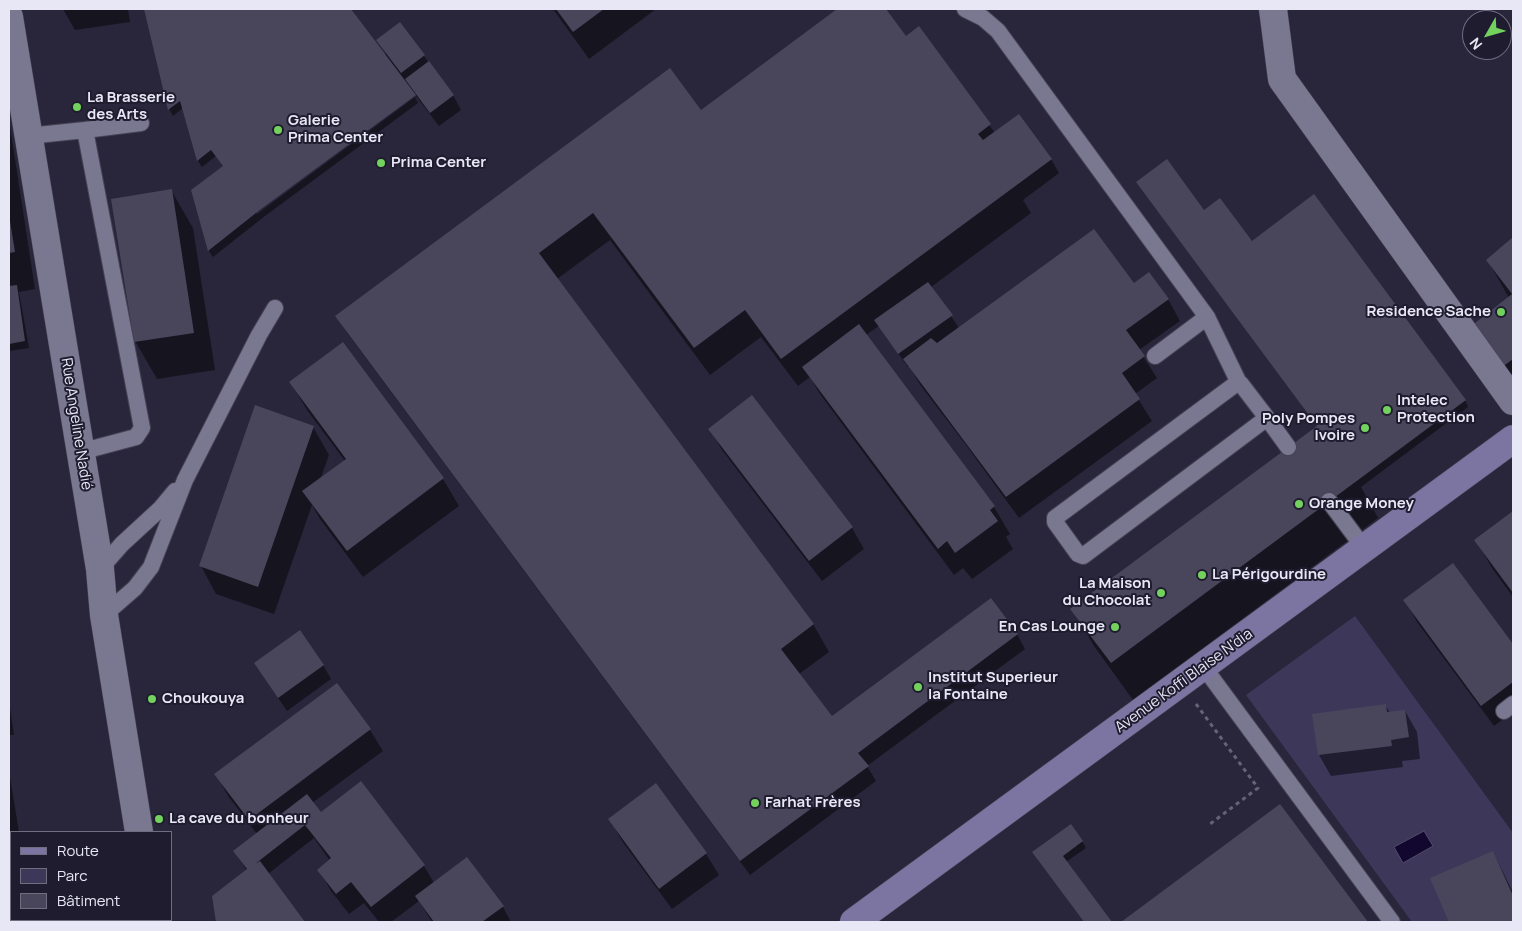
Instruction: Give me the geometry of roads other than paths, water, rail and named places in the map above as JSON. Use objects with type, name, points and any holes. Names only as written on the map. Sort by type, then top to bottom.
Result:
[{"type":"street","points":[[1273,9],[1282,79],[1513,401]]},
{"type":"street","name":"Rue Angeline Nadié","points":[[9,17],[100,569],[104,615],[139,831]]},
{"type":"street","name":"Avenue Koffi Blaise N'dia","points":[[871,917],[1180,683],[1513,439]]},
{"type":"lane","points":[[964,9],[983,18],[998,31],[1207,317],[1239,383],[1288,447]]},
{"type":"lane","points":[[28,136],[141,123]]},
{"type":"lane","points":[[80,452],[136,437],[142,428],[85,130]]},
{"type":"lane","points":[[104,615],[135,588],[151,567],[185,480],[259,335],[275,308]]},
{"type":"lane","points":[[1155,356],[1207,317]]},
{"type":"lane","points":[[1239,383],[1055,518],[1055,522],[1078,554],[1083,556],[1267,418]]},
{"type":"lane","points":[[100,569],[122,544],[160,509],[185,480]]},
{"type":"lane","points":[[1329,501],[1364,548]]},
{"type":"lane","points":[[1203,666],[1392,922]]},
{"type":"place","name":"La Brasserie des Arts","points":[[77,107]]},
{"type":"place","name":"Galerie Prima Center","points":[[278,130]]},
{"type":"place","name":"Prima Center","points":[[381,163]]},
{"type":"place","name":"Residence Sache","points":[[1501,312]]},
{"type":"place","name":"Intelec Protection","points":[[1387,410]]},
{"type":"place","name":"Poly Pompes Ivoire","points":[[1365,428]]},
{"type":"place","name":"Orange Money","points":[[1299,504]]},
{"type":"place","name":"La Périgourdine","points":[[1202,575]]},
{"type":"place","name":"La Maison du Chocolat","points":[[1161,593]]},
{"type":"place","name":"En Cas Lounge","points":[[1115,627]]},
{"type":"place","name":"Institut Superieur la Fontaine","points":[[918,687]]},
{"type":"place","name":"Choukouya","points":[[152,699]]},
{"type":"place","name":"Farhat Frères","points":[[755,803]]},
{"type":"place","name":"La cave du bonheur","points":[[159,819]]}]
